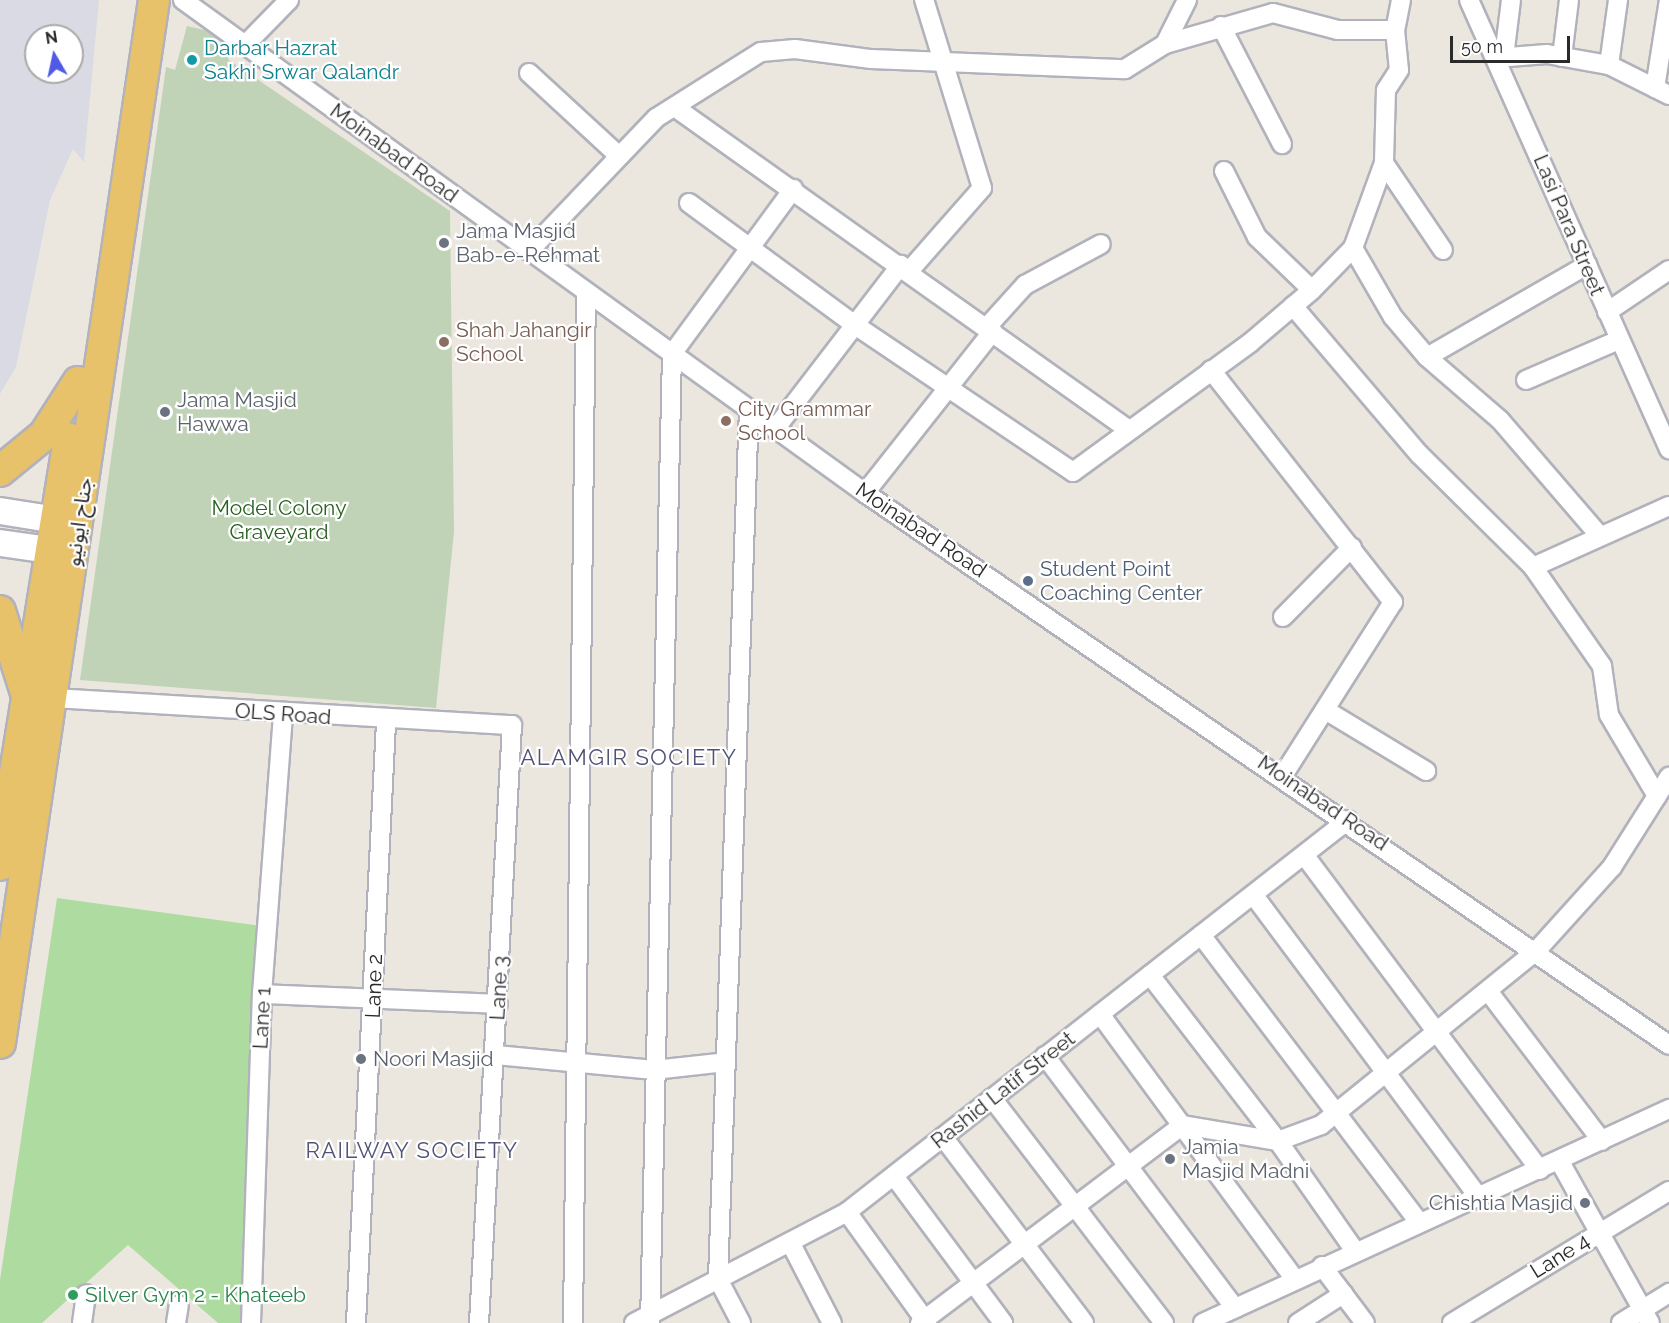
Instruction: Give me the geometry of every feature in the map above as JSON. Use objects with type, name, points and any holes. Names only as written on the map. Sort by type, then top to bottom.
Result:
[{"type":"highway","name":"جناح ایونیو","points":[[63,552],[57,520],[137,0]]},
{"type":"highway","name":"جناح ایونیو","points":[[0,1043],[41,700],[63,552],[154,0]]},
{"type":"highway","points":[[0,471],[44,435],[78,382]]},
{"type":"highway","points":[[0,611],[41,700]]},
{"type":"highway","name":"جناح ایونیو","points":[[0,865],[41,700]]},
{"type":"main road","points":[[0,511],[57,520]]},
{"type":"main road","points":[[0,543],[63,552]]},
{"type":"street","name":"Moinabad Road","points":[[183,0],[865,493],[1283,775],[1537,950],[1669,1045]]},
{"type":"street","points":[[245,45],[289,0]]},
{"type":"street","points":[[1165,44],[1187,0]]},
{"type":"street","points":[[689,203],[855,326],[1073,472],[1293,306],[1353,248],[1384,163],[1386,90],[1399,70],[1395,30],[1401,0]]},
{"type":"street","name":"Lasi Para Street","points":[[1469,0],[1500,58],[1619,340],[1662,422],[1669,449]]},
{"type":"street","points":[[1511,0],[1500,58],[1562,57],[1609,65],[1662,92],[1669,0]]},
{"type":"street","points":[[1562,57],[1569,0]]},
{"type":"street","points":[[1609,65],[1618,0]]},
{"type":"street","points":[[775,429],[855,326],[982,188],[943,59],[918,3]]},
{"type":"street","points":[[528,251],[656,118],[676,108],[761,52],[795,49],[871,58],[943,59],[1125,69],[1165,44],[1221,26],[1273,13],[1338,30],[1395,30]]},
{"type":"street","points":[[1221,26],[1282,144]]},
{"type":"street","points":[[529,73],[619,156]]},
{"type":"street","points":[[676,108],[906,268],[1129,430]]},
{"type":"street","points":[[1384,163],[1443,250]]},
{"type":"street","points":[[1224,171],[1257,237],[1312,290]]},
{"type":"street","points":[[643,1321],[654,1070],[672,354],[793,189]]},
{"type":"street","points":[[865,493],[949,389],[990,329],[1025,285],[1101,244]]},
{"type":"street","points":[[1353,248],[1394,317],[1427,357],[1500,420],[1599,535]]},
{"type":"street","points":[[1427,357],[1587,266]]},
{"type":"street","points":[[1607,312],[1669,270]]},
{"type":"street","points":[[573,1323],[586,293]]},
{"type":"street","points":[[848,1212],[924,1322],[1023,1241],[1184,1125],[1278,1141],[1321,1125],[1441,1031],[1537,950],[1612,867],[1666,784],[1609,715],[1602,666],[1533,567],[1419,454],[1293,306]]},
{"type":"street","points":[[1526,380],[1619,340]]},
{"type":"street","points":[[1211,370],[1391,597],[1392,608],[1327,711],[1283,775]]},
{"type":"street","points":[[741,1323],[718,1279],[749,410]]},
{"type":"street","points":[[1533,567],[1599,535],[1669,506]]},
{"type":"street","points":[[1283,617],[1352,547]]},
{"type":"street","name":"OLS Road","points":[[41,700],[284,713],[386,722],[512,725]]},
{"type":"street","points":[[1327,711],[1426,771]]},
{"type":"street","name":"Lane 1","points":[[250,1323],[262,994],[284,713]]},
{"type":"street","name":"Lane 2","points":[[356,1323],[386,722]]},
{"type":"street","name":"Lane 3","points":[[479,1323],[496,1055],[512,725]]},
{"type":"street","name":"Rashid Latif Street","points":[[643,1321],[718,1279],[848,1212],[1201,935],[1255,897],[1348,820]]},
{"type":"street","points":[[1305,856],[1441,1031],[1540,1170]]},
{"type":"street","points":[[1255,897],[1388,1072],[1478,1196]]},
{"type":"street","points":[[1201,935],[1338,1112],[1419,1222]]},
{"type":"street","points":[[1150,975],[1278,1141],[1355,1251]]},
{"type":"street","points":[[1488,991],[1602,1141]]},
{"type":"street","points":[[262,994],[373,1003],[498,1004]]},
{"type":"street","points":[[1100,1014],[1184,1125],[1295,1279]]},
{"type":"street","points":[[496,1055],[654,1070],[726,1062]]},
{"type":"street","points":[[1045,1056],[1130,1164],[1235,1308]]},
{"type":"street","points":[[992,1098],[1164,1323]]},
{"type":"street","points":[[1203,1323],[1419,1222],[1560,1162],[1669,1108]]},
{"type":"street","points":[[943,1137],[1084,1323]]},
{"type":"street","points":[[1560,1162],[1597,1234],[1646,1316]]},
{"type":"street","points":[[894,1176],[1003,1323]]},
{"type":"street","name":"Lane 4","points":[[1452,1323],[1669,1191]]},
{"type":"street","points":[[790,1242],[832,1323]]},
{"type":"street","points":[[1322,1266],[1365,1323]]},
{"type":"street","points":[[1621,1323],[1646,1316],[1669,1293]]},
{"type":"street","points":[[82,1323],[86,1294]]},
{"type":"street","points":[[1298,1323],[1343,1294]]},
{"type":"shaded area","points":[[0,0],[99,0],[84,162],[73,149],[50,200],[16,367],[0,394]]},
{"type":"green space","name":"Model Colony Graveyard","points":[[187,26],[213,32],[229,60],[450,211],[454,532],[436,708],[80,680],[166,67],[175,70]]},
{"type":"green space","points":[[57,898],[261,926],[242,1323],[218,1323],[128,1245],[42,1323],[0,1323],[0,1280]]},
{"type":"place","name":"Darbar Hazrat Sakhi Srwar Qalandr","points":[[192,60]]},
{"type":"place","name":"Jama Masjid Bab-e-Rehmat","points":[[444,243]]},
{"type":"place","name":"Shah Jahangir School","points":[[444,342]]},
{"type":"place","name":"Jama Masjid Hawwa","points":[[165,412]]},
{"type":"place","name":"City Grammar School","points":[[726,421]]},
{"type":"place","name":"Student Point Coaching Center","points":[[1028,581]]},
{"type":"place","name":"Noori Masjid","points":[[361,1059]]},
{"type":"place","name":"Jamia Masjid Madni","points":[[1170,1159]]},
{"type":"place","name":"Chishtia Masjid","points":[[1585,1203]]},
{"type":"place","name":"Silver Gym 2 - Khateeb","points":[[73,1295]]},
{"type":"district","name":"ALAMGIR SOCIETY","points":[[629,758]]},
{"type":"district","name":"RAILWAY SOCIETY","points":[[412,1151]]}]
